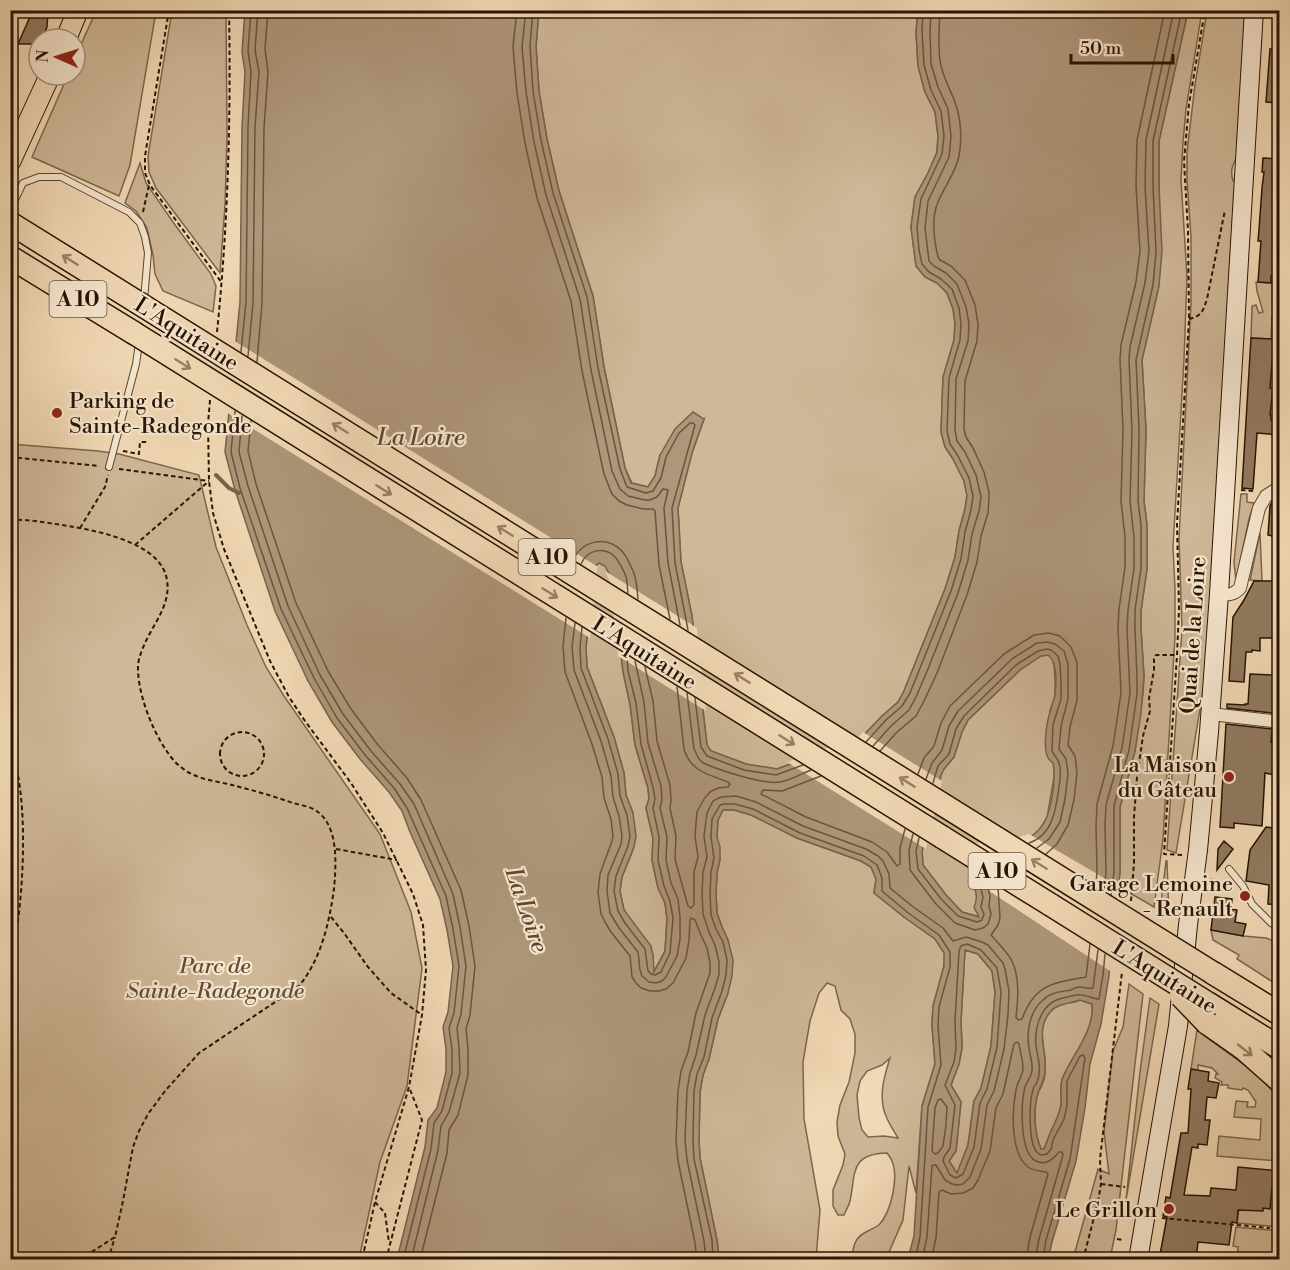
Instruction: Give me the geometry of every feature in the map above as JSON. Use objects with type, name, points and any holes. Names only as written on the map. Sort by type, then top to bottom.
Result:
[{"type":"highway","name":"L'Aquitaine","points":[[10,223],[1279,1014]]},
{"type":"highway","name":"L'Aquitaine","points":[[16,260],[137,332],[1154,970],[1208,1013],[1280,1048]]},
{"type":"highway","points":[[1208,1013],[1280,1081]]},
{"type":"main road","points":[[71,27],[78,10]]},
{"type":"main road","name":"Quai de la Loire","points":[[1138,1260],[1178,1026],[1211,714],[1254,10]]},
{"type":"main road","points":[[10,162],[44,87]]},
{"type":"street","points":[[1219,594],[1233,594],[1240,588],[1257,513],[1266,496],[1280,487]]},
{"type":"street","points":[[1211,714],[1280,722]]},
{"type":"lane","points":[[10,210],[23,183],[39,177],[61,177],[129,212],[140,223],[146,237],[148,253],[140,306]]},
{"type":"lane","points":[[109,467],[136,364],[137,332]]},
{"type":"lane","points":[[1229,869],[1243,886],[1251,904],[1280,927]]},
{"type":"path","points":[[169,10],[145,156],[145,173],[150,185],[222,283],[228,181],[229,10]]},
{"type":"path","points":[[1164,854],[1177,655],[1179,609],[1177,524],[1189,319],[1189,252],[1184,161],[1189,104],[1205,10]]},
{"type":"path","points":[[140,223],[150,185]]},
{"type":"path","points":[[1189,319],[1197,317],[1207,299],[1226,204]]},
{"type":"path","points":[[114,450],[139,454],[140,442],[149,442]]},
{"type":"path","points":[[80,528],[105,487],[109,467]]},
{"type":"path","points":[[135,545],[208,481],[213,513],[224,549],[270,661],[294,705],[384,832],[413,894],[423,924],[426,970],[422,1015],[410,1087],[375,1202],[362,1260]]},
{"type":"path","points":[[1225,490],[1253,491],[1266,496]]},
{"type":"path","points":[[10,520],[98,531],[135,545],[154,557],[168,579],[167,594],[164,607],[146,642],[138,665],[141,695],[165,749],[182,769],[204,778],[290,801],[317,811],[328,826],[336,849],[330,916],[316,961],[299,986],[199,1053],[178,1075],[148,1114],[133,1147],[123,1201],[108,1260]]},
{"type":"path","points":[[242,732],[249,734],[260,743],[263,750],[261,764],[251,774],[236,776],[224,768],[221,762],[221,748],[224,742],[235,734],[242,732]]},
{"type":"path","points":[[10,747],[20,793],[23,849],[18,923],[10,957]]},
{"type":"path","points":[[336,849],[397,860]]},
{"type":"path","points":[[330,916],[368,967],[391,993],[422,1015]]},
{"type":"path","points":[[386,1260],[422,1120],[410,1087]]},
{"type":"path","points":[[1101,1184],[1125,1187]]},
{"type":"path","points":[[375,1202],[385,1213],[390,1245]]},
{"type":"path","points":[[1161,1218],[1270,1228]]},
{"type":"path","points":[[79,1260],[115,1237]]},
{"type":"green space","points":[[96,11],[156,11],[130,165],[119,196],[32,157],[63,87],[87,87],[87,31]]},
{"type":"green space","points":[[172,11],[226,11],[227,138],[220,273],[156,188],[149,172],[148,156]]},
{"type":"green space","points":[[539,11],[918,11],[916,32],[918,66],[925,92],[935,112],[938,136],[937,152],[915,197],[911,227],[916,266],[925,277],[937,283],[947,293],[953,309],[954,340],[943,377],[941,432],[945,447],[964,481],[967,495],[955,557],[945,589],[904,691],[898,702],[860,739],[777,769],[746,764],[711,751],[707,745],[692,616],[681,562],[678,508],[692,453],[704,419],[660,455],[655,476],[648,487],[632,483],[625,468],[604,367],[593,296],[559,191],[547,139],[539,91],[536,46]]},
{"type":"green space","points":[[1188,11],[1202,11],[1183,142],[1181,180],[1187,276],[1173,547],[1175,636],[1163,839],[1154,907],[1118,886],[1120,807],[1135,751],[1143,694],[1141,611],[1147,569],[1147,525],[1144,501],[1146,430],[1142,360],[1159,286],[1159,141]]},
{"type":"green space","points":[[1207,11],[1248,11],[1237,157],[1232,171],[1233,181],[1237,181],[1206,673],[1176,853],[1167,850],[1182,630],[1179,539],[1191,303],[1187,152]]},
{"type":"green space","points":[[140,163],[146,183],[211,274],[216,286],[213,312],[163,291],[155,274],[147,228],[136,211],[125,203]]},
{"type":"green space","points":[[1274,264],[1279,264],[1279,317],[1272,317],[1271,339],[1251,338],[1252,306],[1256,305],[1259,313],[1263,312],[1256,282],[1273,283]]},
{"type":"green space","points":[[1277,376],[1280,376],[1279,421],[1273,420]]},
{"type":"green space","name":"Parc de Sainte-Radegonde","points":[[10,444],[119,454],[199,475],[216,547],[266,667],[380,834],[411,912],[422,968],[407,1086],[380,1162],[359,1259],[11,1259]]},
{"type":"green space","points":[[1241,494],[1247,494],[1247,502],[1254,504],[1236,581],[1234,562]]},
{"type":"green space","points":[[1260,533],[1262,581],[1250,580],[1259,537]]},
{"type":"green space","points":[[599,563],[605,566],[613,581],[623,672],[635,745],[648,788],[649,799],[646,808],[653,838],[652,860],[658,888],[665,903],[667,919],[665,951],[653,973],[653,955],[624,910],[620,891],[622,877],[634,847],[633,813],[626,795],[624,773],[614,737],[587,667],[586,647],[594,567]]},
{"type":"green space","points":[[1048,655],[1052,658],[1054,665],[1055,681],[1055,698],[1050,710],[1055,771],[1047,818],[1032,836],[971,878],[977,898],[975,909],[980,917],[962,912],[923,865],[922,851],[941,775],[954,757],[968,720],[1020,670],[1041,656]]},
{"type":"green space","points":[[723,810],[734,810],[751,815],[797,838],[861,861],[871,867],[876,879],[874,893],[935,939],[945,953],[944,966],[933,1006],[935,1064],[922,1106],[916,1193],[909,1166],[903,1220],[886,1259],[852,1259],[857,1240],[862,1234],[879,1225],[890,1204],[895,1176],[892,1161],[887,1153],[866,1157],[856,1167],[850,1203],[844,1215],[838,1215],[833,1206],[833,1190],[845,1154],[838,1136],[837,1122],[855,1053],[855,1034],[850,1019],[841,1010],[835,986],[827,983],[819,993],[810,1021],[803,1062],[804,1119],[820,1210],[816,1259],[719,1259],[700,1158],[699,1140],[700,1092],[703,1075],[718,1019],[728,993],[728,940],[717,913],[717,873],[720,859],[717,837],[718,820]],"holes":[[[890,1058],[882,1102],[887,1119],[898,1138],[868,1137],[862,1130],[859,1118],[857,1095],[860,1081],[867,1071],[882,1065]]]},
{"type":"green space","points":[[1167,861],[1169,916],[1160,911]]},
{"type":"green space","points":[[1211,930],[1266,938],[1279,943],[1279,986],[1237,959],[1239,955],[1213,940]]},
{"type":"green space","points":[[965,950],[978,954],[992,971],[995,992],[991,1046],[981,1088],[974,1101],[968,1145],[957,1174],[949,1161],[956,1151],[961,1102],[951,1085],[962,1048],[961,1021]]},
{"type":"green space","points":[[1129,984],[1143,994],[1116,1230],[1110,1259],[1073,1259],[1098,1169],[1109,1174],[1104,1132],[1113,1051],[1123,1027]]},
{"type":"green space","points":[[1150,998],[1159,1004],[1126,1200],[1140,1072]]},
{"type":"green space","points":[[1080,1000],[1092,1004],[1090,1024],[1063,1077],[1059,1114],[1044,1149],[1041,1149],[1035,1114],[1036,1100],[1045,1074],[1043,1026],[1045,1019],[1053,1009]]},
{"type":"green space","points":[[1197,1030],[1259,1076],[1279,1098],[1279,1161],[1217,1156],[1219,1136],[1260,1140],[1261,1119],[1234,1117],[1236,1101],[1248,1102],[1247,1107],[1255,1107],[1256,1102],[1248,1090],[1221,1085],[1222,1082],[1215,1078],[1218,1074],[1212,1068],[1198,1065],[1198,1070],[1191,1069]]},
{"type":"green space","points":[[1240,1203],[1279,1205],[1279,1227],[1237,1223]]},
{"type":"green space","points":[[1236,1227],[1279,1231],[1279,1259],[1237,1259],[1238,1247],[1233,1246]]},
{"type":"water","name":"La Loire","points":[[245,11],[539,11],[536,46],[539,91],[547,139],[559,191],[593,296],[604,367],[625,468],[631,483],[648,487],[655,476],[660,455],[675,429],[693,412],[704,419],[692,453],[678,508],[681,562],[692,616],[707,745],[711,751],[746,764],[777,769],[860,739],[898,702],[945,589],[955,557],[965,509],[967,496],[964,481],[945,447],[941,432],[943,377],[954,340],[953,309],[947,293],[937,283],[925,277],[916,266],[911,227],[915,197],[937,152],[938,136],[935,112],[925,92],[918,66],[916,32],[918,11],[1188,11],[1159,141],[1162,251],[1159,286],[1142,360],[1146,430],[1144,501],[1147,525],[1147,569],[1141,611],[1144,676],[1141,713],[1135,751],[1120,807],[1120,872],[1109,976],[1101,1024],[1090,1064],[1076,1161],[1048,1259],[908,1259],[914,1236],[922,1106],[935,1064],[933,1006],[944,966],[944,953],[935,939],[874,893],[876,879],[871,867],[861,861],[797,838],[751,815],[734,810],[723,810],[718,820],[717,837],[720,859],[717,873],[717,913],[733,960],[732,976],[703,1075],[700,1092],[699,1140],[700,1158],[719,1259],[397,1259],[425,1147],[428,1120],[437,1108],[446,1072],[443,1027],[448,1012],[453,966],[440,899],[402,811],[332,722],[308,681],[275,611],[235,490],[225,452],[240,302],[242,127],[245,72],[242,52]],"holes":[[[599,563],[605,566],[613,581],[623,672],[635,745],[648,788],[649,799],[646,808],[653,838],[652,860],[658,888],[665,903],[667,919],[665,951],[654,972],[651,946],[624,910],[620,891],[622,877],[636,836],[633,813],[626,795],[624,773],[614,737],[587,667],[586,647],[594,567]],[[1048,655],[1051,658],[1056,674],[1055,695],[1045,741],[1047,755],[1054,769],[1050,808],[1040,829],[971,878],[976,896],[974,907],[979,917],[962,912],[946,895],[923,865],[922,851],[941,775],[954,757],[968,720],[1020,670],[1041,656]],[[965,950],[978,954],[992,971],[995,992],[991,1046],[981,1088],[974,1101],[968,1145],[957,1173],[949,1161],[956,1151],[961,1102],[951,1085],[962,1048],[961,1021]],[[1080,1000],[1092,1004],[1092,1014],[1087,1032],[1063,1077],[1059,1114],[1044,1149],[1041,1149],[1035,1114],[1036,1100],[1045,1074],[1042,1033],[1050,1012],[1060,1005]]]},
{"type":"pier","points":[[233,340],[598,567],[590,638],[226,412]]},
{"type":"pier","points":[[605,571],[697,628],[706,711],[618,656],[610,582]]},
{"type":"pier","points":[[863,732],[942,781],[926,849],[787,762],[859,737]]},
{"type":"pier","points":[[1029,834],[1121,888],[1113,973],[968,877],[967,862],[975,844],[991,839],[1009,840]]},
{"type":"building","points":[[33,10],[48,10],[47,27],[27,27],[27,44],[18,44]]},
{"type":"building","points":[[1270,49],[1280,49],[1280,103],[1266,102]]},
{"type":"building","points":[[1263,158],[1280,159],[1275,241],[1280,241],[1280,257],[1275,257],[1274,276],[1271,276],[1271,283],[1258,282]]},
{"type":"building","points":[[1251,338],[1274,339],[1270,415],[1271,420],[1280,421],[1280,435],[1257,433],[1253,489],[1242,488]]},
{"type":"building","points":[[1280,497],[1280,538],[1268,535],[1270,506]]},
{"type":"building","points":[[1254,581],[1276,581],[1276,584],[1280,585],[1280,638],[1260,638],[1260,651],[1246,652],[1244,682],[1229,681],[1233,617]]},
{"type":"building","points":[[1250,674],[1280,677],[1280,714],[1227,708],[1227,704],[1248,704]]},
{"type":"building","points":[[1226,724],[1272,729],[1271,742],[1278,743],[1275,775],[1265,773],[1262,826],[1234,823],[1234,828],[1220,827]]},
{"type":"building","points":[[1266,827],[1280,829],[1280,905],[1268,904],[1269,885],[1246,881],[1250,850]]},
{"type":"building","points":[[1224,841],[1233,849],[1217,870],[1218,849]]},
{"type":"building","points":[[1215,897],[1232,899],[1231,909],[1237,910],[1235,922],[1246,924],[1243,936],[1211,930]]},
{"type":"building","points":[[1191,1069],[1209,1072],[1208,1081],[1219,1083],[1216,1098],[1207,1097],[1205,1120],[1210,1120],[1207,1145],[1198,1144],[1198,1148],[1192,1147],[1184,1195],[1210,1196],[1211,1188],[1236,1190],[1238,1167],[1280,1171],[1280,1187],[1272,1187],[1270,1209],[1238,1210],[1237,1223],[1232,1222],[1229,1245],[1198,1242],[1196,1260],[1159,1260],[1167,1217],[1163,1216],[1166,1197],[1170,1198],[1181,1133],[1188,1133],[1191,1089],[1188,1089]]},
{"type":"waterway","points":[[216,475],[229,488],[239,493]]},
{"type":"place","name":"Parking de Sainte-Radegonde","points":[[57,413]]},
{"type":"place","name":"La Maison du Gâteau","points":[[1229,777]]},
{"type":"place","name":"Garage Lemoine - Renault","points":[[1245,896]]},
{"type":"place","name":"Le Grillon","points":[[1169,1209]]}]
